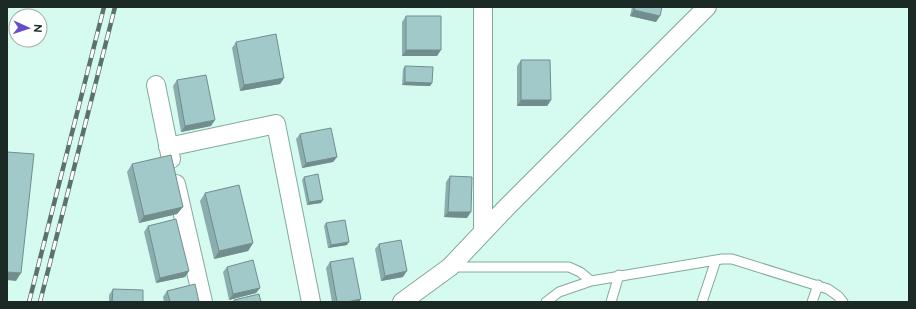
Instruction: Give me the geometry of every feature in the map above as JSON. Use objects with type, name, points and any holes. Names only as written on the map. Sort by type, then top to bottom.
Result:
[{"type":"street","points":[[483,7],[483,231]]},
{"type":"street","points":[[402,302],[450,267],[483,231],[707,7]]},
{"type":"street","points":[[156,85],[168,147],[203,302]]},
{"type":"street","points":[[168,147],[276,124],[311,302]]},
{"type":"lane","points":[[546,302],[559,292],[591,281],[619,275],[716,260],[732,259],[828,288],[843,302]]},
{"type":"lane","points":[[702,302],[716,260]]},
{"type":"lane","points":[[450,267],[569,267],[580,272],[591,281]]},
{"type":"lane","points":[[611,302],[619,275]]},
{"type":"lane","points":[[812,302],[818,285]]},
{"type":"building","points":[[635,7],[662,7],[660,16],[634,10]]},
{"type":"building","points":[[406,16],[441,16],[441,50],[406,50]]},
{"type":"building","points":[[276,34],[284,78],[244,85],[236,42]]},
{"type":"building","points":[[521,60],[550,60],[551,100],[521,100]]},
{"type":"building","points":[[405,66],[433,67],[432,83],[405,82]]},
{"type":"building","points":[[206,75],[215,120],[185,126],[177,80]]},
{"type":"building","points":[[331,128],[337,157],[306,163],[300,134]]},
{"type":"building","points":[[7,152],[34,154],[21,273],[7,272]]},
{"type":"building","points":[[171,155],[183,207],[144,216],[132,164]]},
{"type":"building","points":[[318,174],[323,200],[309,202],[304,177]]},
{"type":"building","points":[[450,176],[472,177],[471,212],[448,212]]},
{"type":"building","points":[[239,185],[253,243],[219,251],[205,193]]},
{"type":"building","points":[[176,219],[189,271],[160,278],[148,226]]},
{"type":"building","points":[[345,220],[349,242],[331,245],[326,223]]},
{"type":"building","points":[[401,240],[407,271],[385,276],[379,244]]},
{"type":"building","points":[[353,258],[361,299],[347,302],[337,302],[330,262]]},
{"type":"building","points":[[253,260],[260,288],[233,294],[227,267]]},
{"type":"building","points":[[195,284],[199,302],[170,302],[167,291]]},
{"type":"building","points":[[113,289],[143,290],[143,302],[112,302]]},
{"type":"building","points":[[259,294],[261,302],[234,302],[234,300]]},
{"type":"railway","points":[[29,302],[104,7]]},
{"type":"railway","points":[[40,302],[115,7]]}]
